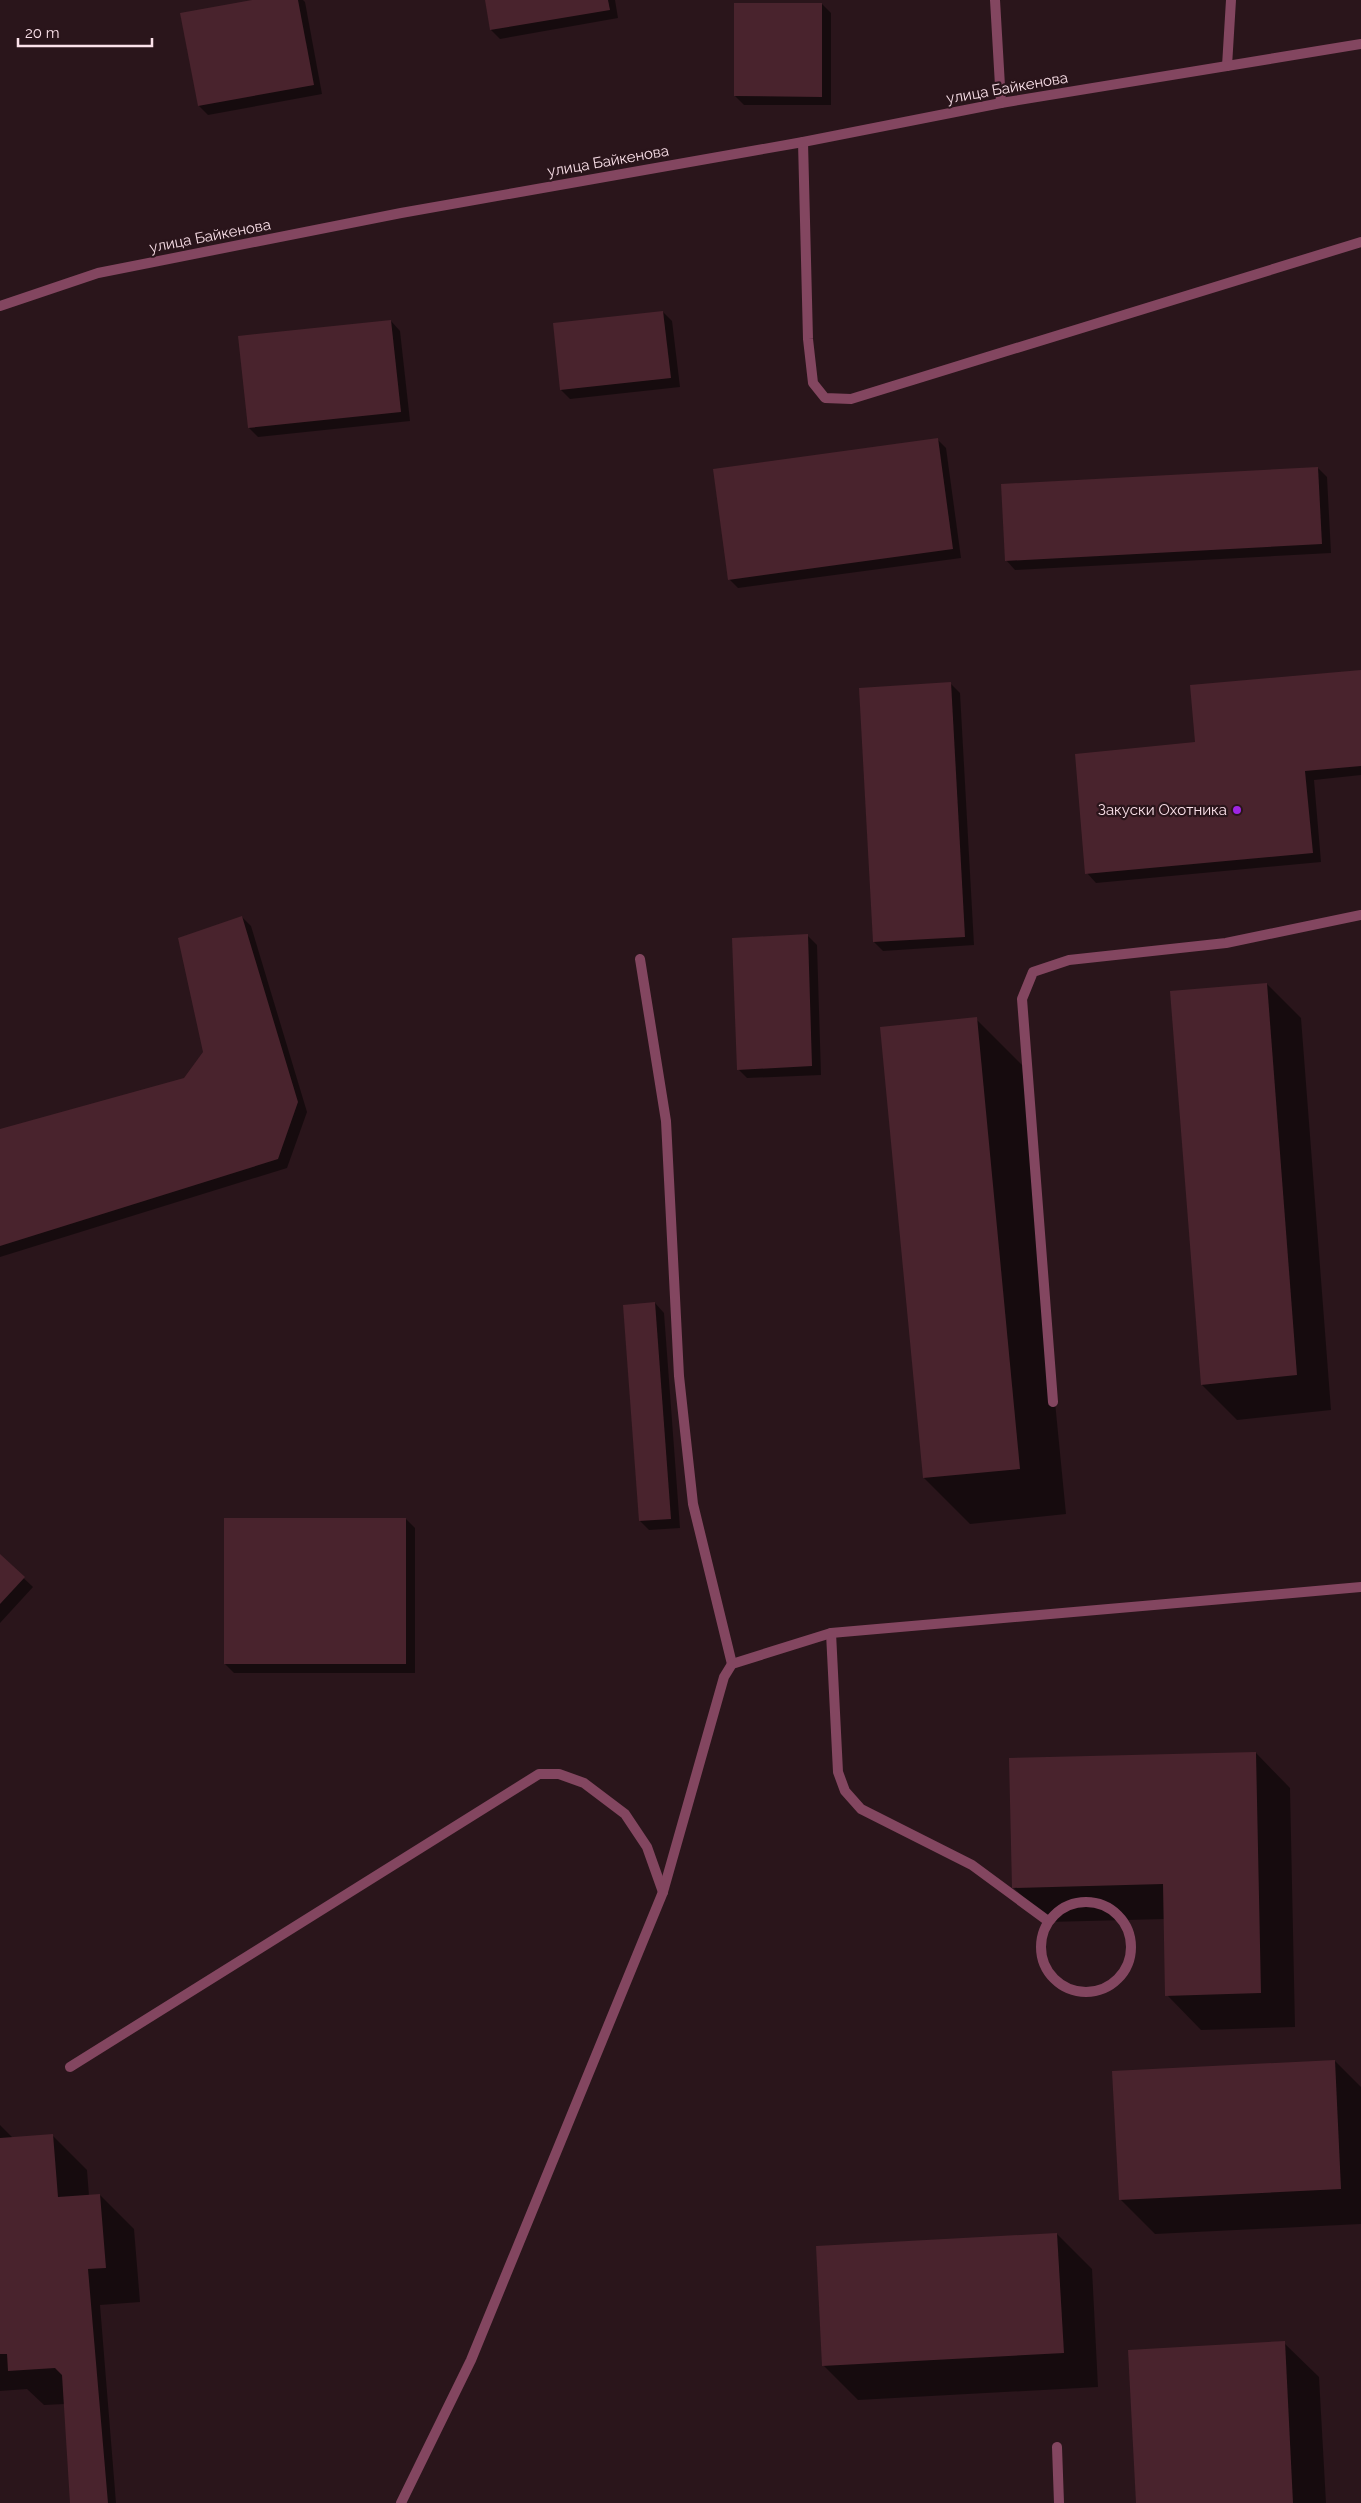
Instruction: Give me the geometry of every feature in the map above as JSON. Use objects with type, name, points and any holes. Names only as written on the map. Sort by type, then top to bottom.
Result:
[{"type":"street","points":[[995,0],[1001,103]]},
{"type":"street","points":[[1227,66],[1231,0]]},
{"type":"street","name":"улица Байкенова","points":[[0,306],[98,273],[401,213],[803,142],[1001,103],[1361,44]]},
{"type":"street","points":[[803,142],[808,339],[813,383],[825,398],[851,399],[1361,242]]},
{"type":"street","points":[[1053,1402],[1022,999],[1033,972],[1069,960],[1226,943],[1361,915]]},
{"type":"street","points":[[640,959],[666,1121],[679,1376],[693,1504],[732,1664]]},
{"type":"street","points":[[401,2503],[471,2360],[663,1892],[724,1677],[732,1664],[831,1633],[1361,1587]]},
{"type":"street","points":[[831,1633],[838,1772],[845,1791],[861,1809],[972,1865],[1048,1921]]},
{"type":"street","points":[[70,2067],[539,1774],[559,1774],[584,1783],[625,1814],[647,1847],[663,1892]]},
{"type":"street","points":[[1086,1900],[1107,1905],[1124,1920],[1132,1940],[1129,1962],[1117,1980],[1098,1992],[1076,1992],[1056,1982],[1043,1964],[1040,1942],[1048,1921],[1064,1906],[1086,1900]]},
{"type":"street","points":[[1057,2447],[1059,2503]]},
{"type":"building","points":[[252,0],[298,0],[314,85],[198,106],[180,13]]},
{"type":"building","points":[[485,0],[608,0],[610,10],[490,30]]},
{"type":"building","points":[[734,3],[822,3],[822,97],[734,96]]},
{"type":"building","points":[[663,311],[671,378],[560,390],[553,323]]},
{"type":"building","points":[[391,320],[401,412],[248,428],[238,336]]},
{"type":"building","points":[[938,438],[953,549],[728,580],[713,469]]},
{"type":"building","points":[[1318,467],[1322,544],[1005,561],[1001,484]]},
{"type":"building","points":[[1361,670],[1361,766],[1305,771],[1313,853],[1085,874],[1075,754],[1195,742],[1190,685]]},
{"type":"building","points":[[951,682],[965,937],[873,942],[859,688]]},
{"type":"building","points":[[242,916],[298,1102],[278,1159],[0,1246],[0,1129],[184,1078],[203,1052],[178,938]]},
{"type":"building","points":[[808,934],[812,1066],[737,1070],[732,938]]},
{"type":"building","points":[[1267,983],[1297,1375],[1201,1385],[1170,991]]},
{"type":"building","points":[[977,1017],[1020,1469],[923,1478],[880,1027]]},
{"type":"building","points":[[655,1302],[671,1519],[639,1521],[623,1305]]},
{"type":"building","points":[[224,1518],[406,1518],[406,1664],[224,1664]]},
{"type":"building","points":[[0,1554],[25,1577],[0,1604]]},
{"type":"building","points":[[1256,1752],[1261,1993],[1165,1996],[1163,1884],[1012,1888],[1009,1758]]},
{"type":"building","points":[[1335,2060],[1341,2189],[1119,2200],[1112,2071]]},
{"type":"building","points":[[53,2134],[58,2197],[100,2194],[106,2268],[88,2269],[108,2503],[70,2503],[62,2375],[55,2368],[8,2371],[7,2354],[0,2354],[0,2138]]},
{"type":"building","points":[[1057,2233],[1064,2353],[822,2366],[816,2246]]},
{"type":"building","points":[[1285,2341],[1293,2503],[1136,2503],[1128,2350]]},
{"type":"place","name":"Закуски Охотника","points":[[1237,810]]}]
